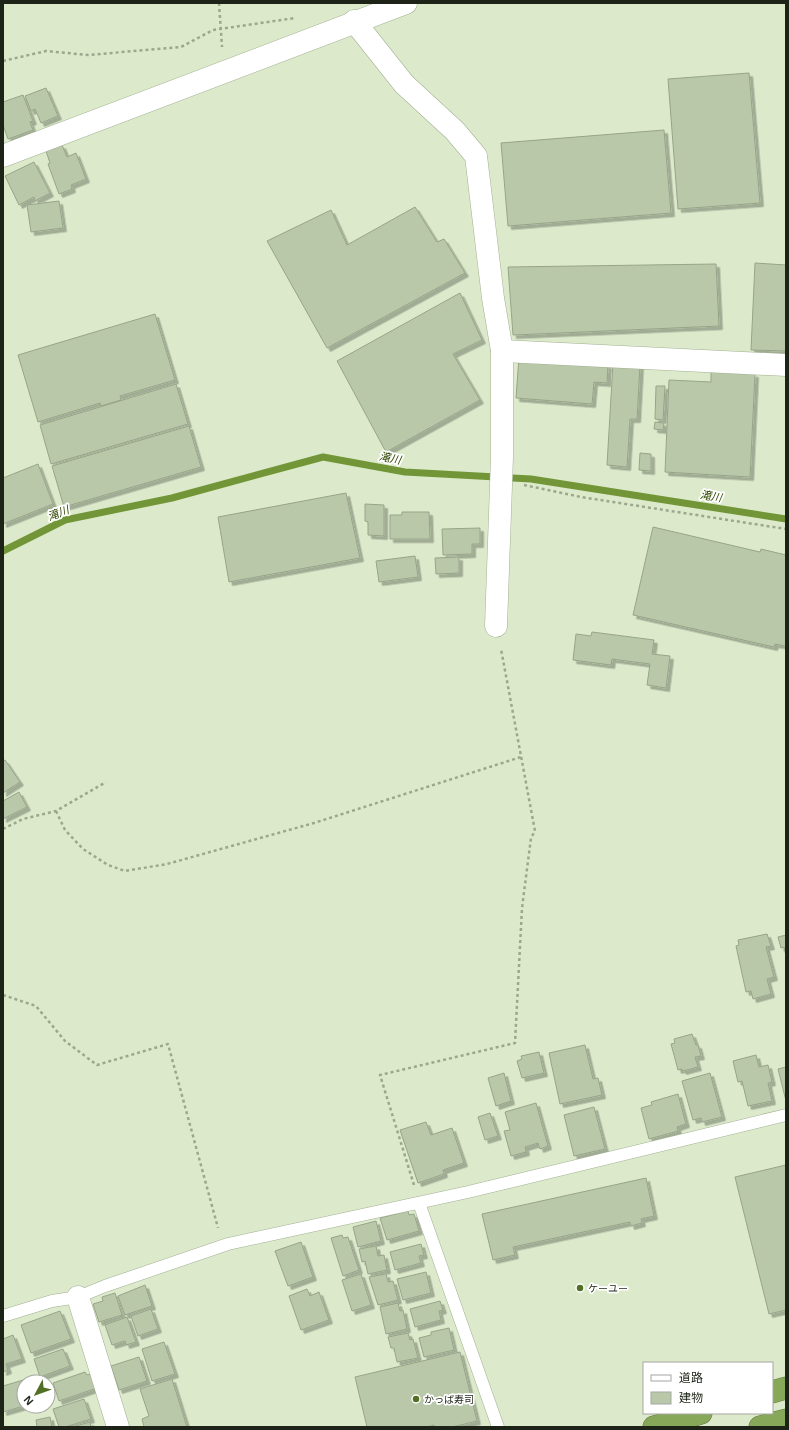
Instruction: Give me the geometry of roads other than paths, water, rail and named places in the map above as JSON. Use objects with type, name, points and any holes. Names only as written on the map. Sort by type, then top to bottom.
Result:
[{"type":"highway","points":[[773,1392],[786,1388]]},
{"type":"highway","points":[[654,1427],[698,1414]]},
{"type":"highway","points":[[760,1427],[786,1420]]},
{"type":"street","points":[[3,156],[354,21],[406,3]]},
{"type":"street","points":[[354,21],[404,84],[456,132],[476,156],[493,298],[502,352],[502,457],[496,626]]},
{"type":"street","points":[[502,352],[786,365]]},
{"type":"street","points":[[78,1297],[118,1427]]},
{"type":"lane","points":[[3,1316],[52,1301],[78,1297],[105,1286],[222,1246],[419,1202],[786,1115]]},
{"type":"lane","points":[[419,1202],[498,1427]]},
{"type":"waterway","name":"滝川","points":[[3,551],[65,520],[172,498],[323,457],[405,472],[531,479],[786,519]]},
{"type":"place","name":"ケーユー","points":[[580,1288]]},
{"type":"place","name":"かっぱ寿司","points":[[416,1399]]}]
